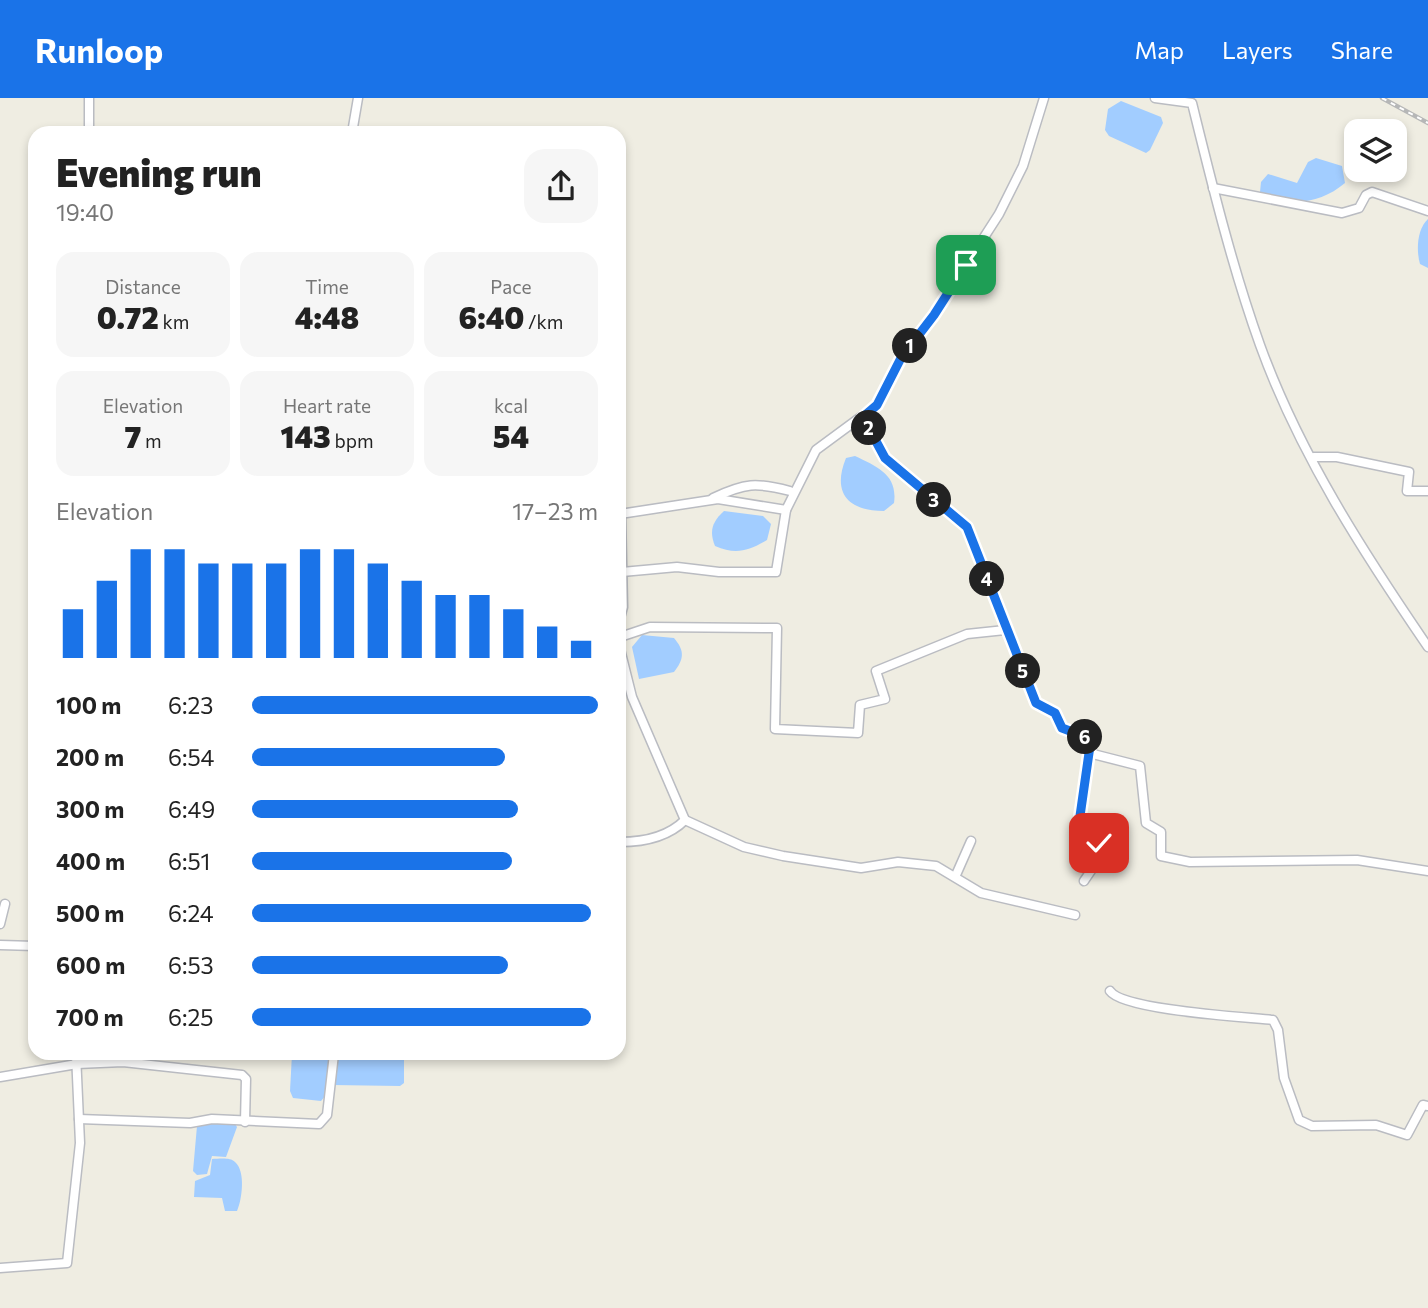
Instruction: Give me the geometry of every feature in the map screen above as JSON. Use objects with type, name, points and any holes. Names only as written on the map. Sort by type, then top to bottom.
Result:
[{"type":"street","points":[[89,98],[89,126]]},
{"type":"street","points":[[353,126],[358,98]]},
{"type":"street","points":[[626,572],[677,567],[719,572],[776,572],[786,510],[816,450],[835,433],[863,417],[877,405],[901,358],[934,315],[999,215],[1023,166],[1044,98]]},
{"type":"street","points":[[1155,98],[1192,103],[1213,188],[1260,345],[1309,457],[1369,559],[1428,647]]},
{"type":"street","points":[[1213,188],[1342,213],[1359,208],[1366,195],[1372,192],[1428,211]]},
{"type":"street","points":[[863,417],[885,458],[967,527],[1036,703],[1055,713],[1062,728],[1091,739],[1079,823],[1082,830],[1096,838],[1100,848],[1097,862],[1084,881]]},
{"type":"street","points":[[1314,457],[1337,457],[1409,472],[1407,491],[1428,491]]},
{"type":"street","points":[[710,500],[743,484],[764,484],[790,491]]},
{"type":"street","points":[[626,513],[710,500],[786,510]]},
{"type":"street","points":[[626,635],[650,627],[777,628],[775,729],[859,733],[860,705],[885,699],[876,671],[967,634],[1005,630]]},
{"type":"street","points":[[626,673],[632,697],[685,820],[744,846],[783,856],[861,868],[898,862],[936,866],[956,875],[981,892],[1075,915]]},
{"type":"street","points":[[1089,753],[1140,766],[1146,823],[1161,832],[1161,856],[1190,862],[1357,860],[1428,871]]},
{"type":"street","points":[[626,841],[650,839],[678,827],[685,820]]},
{"type":"street","points":[[956,875],[971,841]]},
{"type":"street","points":[[0,924],[5,904]]},
{"type":"street","points":[[0,945],[28,946]]},
{"type":"street","points":[[1110,991],[1118,999],[1153,1007],[1273,1020],[1278,1030],[1284,1078],[1299,1120],[1312,1126],[1376,1125],[1407,1135],[1423,1105],[1428,1106]]},
{"type":"street","points":[[0,1269],[67,1263],[80,1143],[77,1060]]},
{"type":"street","points":[[79,1119],[190,1124],[212,1119],[245,1122],[324,1122],[333,1060]]},
{"type":"street","points":[[0,1077],[77,1065],[123,1062],[244,1075],[245,1122]]},
{"type":"water","points":[[1121,101],[1161,117],[1163,123],[1146,153],[1109,136],[1105,130],[1108,109]]},
{"type":"water","points":[[1316,158],[1342,166],[1345,183],[1325,196],[1304,201],[1282,200],[1260,192],[1261,182],[1268,174],[1297,183],[1308,162]]},
{"type":"water","points":[[1428,219],[1428,268],[1420,264],[1418,246],[1422,228]]},
{"type":"water","points":[[855,456],[879,468],[893,485],[894,503],[884,511],[860,508],[846,497],[842,490],[842,470],[846,458]]},
{"type":"water","points":[[724,511],[763,516],[771,524],[767,540],[742,550],[715,546],[713,527]]},
{"type":"water","points":[[642,635],[674,638],[682,655],[674,672],[639,679],[632,647]]},
{"type":"water","points":[[292,1060],[329,1060],[326,1095],[321,1101],[293,1098],[290,1091]]},
{"type":"water","points":[[335,1060],[404,1060],[404,1083],[400,1086],[332,1085]]},
{"type":"water","points":[[204,1121],[235,1124],[237,1127],[226,1157],[212,1156],[207,1174],[197,1175],[193,1171],[197,1126]]},
{"type":"water","points":[[212,1159],[230,1159],[241,1172],[242,1186],[237,1211],[225,1211],[222,1198],[194,1197],[195,1181],[210,1175]]},
{"type":"railway","points":[[1382,98],[1428,123]]},
{"type":"route","points":[[966,265],[934,315],[901,358],[877,405],[863,417],[885,458],[967,527],[1036,703],[1055,713],[1062,728],[1091,739],[1079,827],[1099,843]]}]
